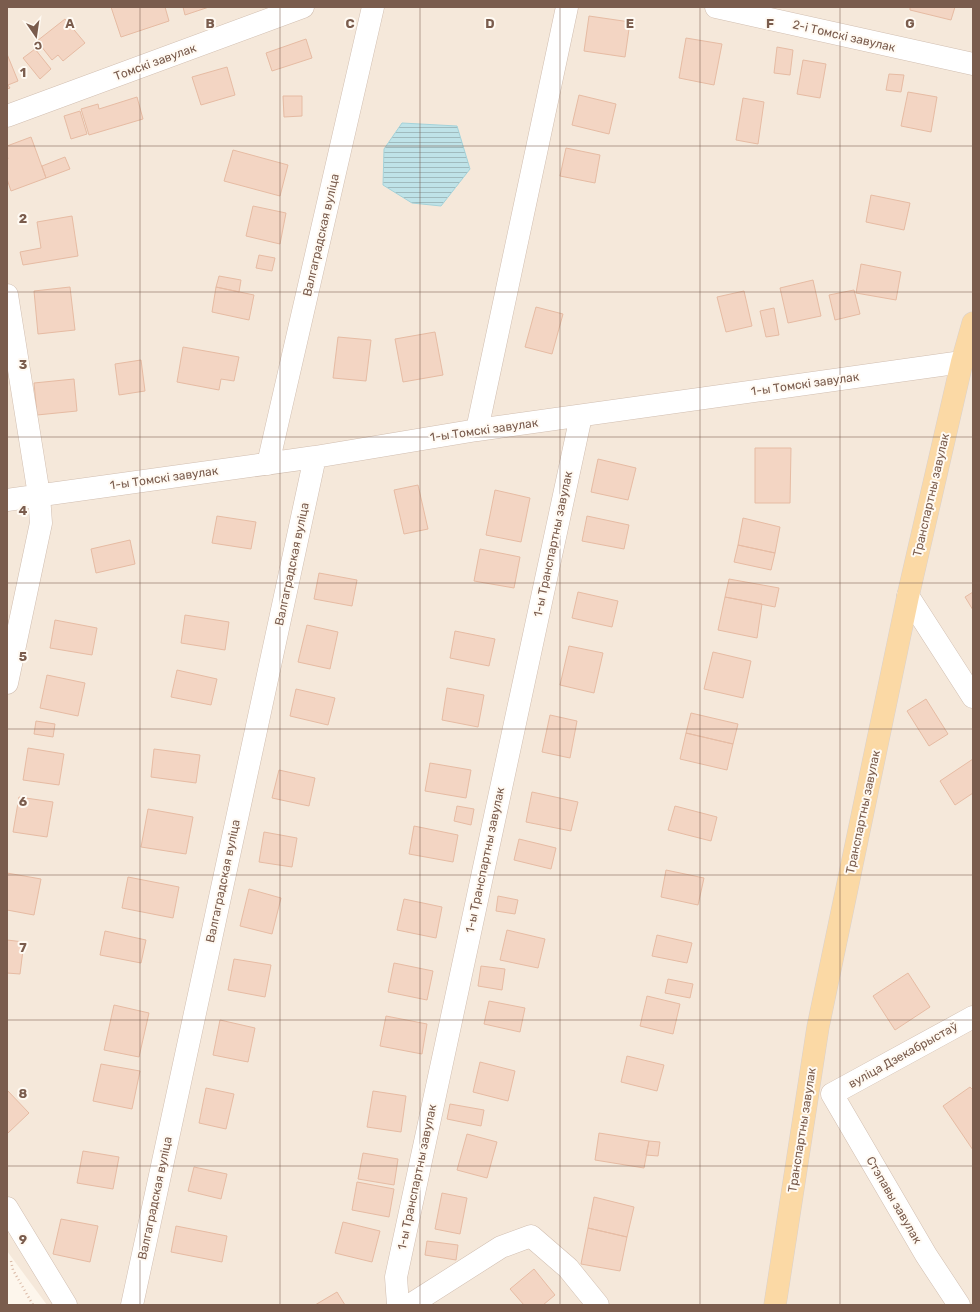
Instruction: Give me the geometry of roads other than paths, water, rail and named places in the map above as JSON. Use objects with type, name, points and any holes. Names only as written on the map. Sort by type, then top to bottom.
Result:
[{"type":"main road","name":"Транспартны завулак","points":[[776,1305],[818,1027],[908,596],[962,362],[973,323]]},
{"type":"street","name":"Томскі завулак","points":[[7,116],[303,7]]},
{"type":"street","name":"Валгаградская вуліца","points":[[268,464],[373,7]]},
{"type":"street","points":[[477,430],[567,7]]},
{"type":"street","name":"2-і Томскі завулак","points":[[716,7],[973,64]]},
{"type":"street","points":[[7,295],[39,495],[41,523],[7,683]]},
{"type":"street","name":"1-ы Томскі завулак","points":[[7,500],[268,464],[477,430],[962,362]]},
{"type":"street","name":"1-ы Транспартны завулак","points":[[398,1305],[396,1277],[580,416]]},
{"type":"street","name":"Валгаградская вуліца","points":[[132,1305],[315,457]]},
{"type":"street","points":[[908,596],[973,696]]},
{"type":"street","name":"вуліца Дзекабрыстаў","points":[[832,1094],[973,1017]]},
{"type":"street","points":[[808,1091],[832,1094]]},
{"type":"street","name":"Стэпавы завулак","points":[[832,1094],[926,1256],[958,1305]]},
{"type":"street","points":[[7,1208],[66,1305]]},
{"type":"street","points":[[410,1305],[501,1247],[532,1236],[568,1268],[598,1305]]},
{"type":"water","points":[[402,123],[457,126],[470,169],[441,206],[412,203],[383,185],[384,149]]}]
